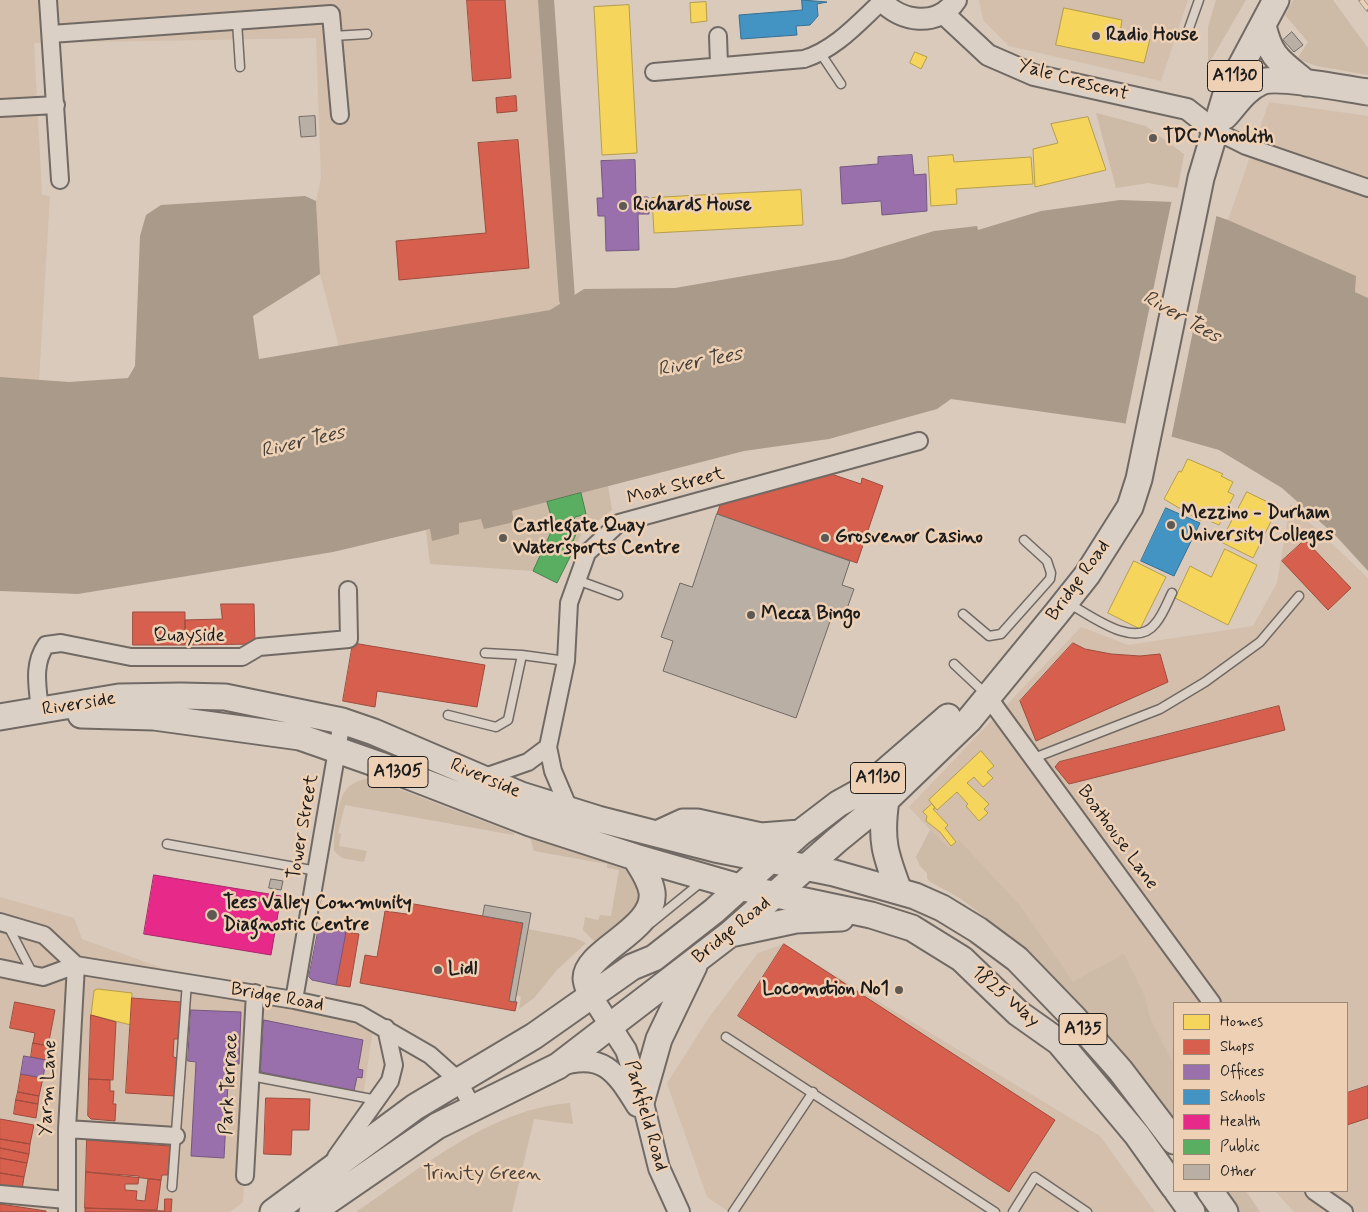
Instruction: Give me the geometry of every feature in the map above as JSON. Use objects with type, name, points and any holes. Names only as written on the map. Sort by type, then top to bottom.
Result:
[{"type":"main road","name":"A1130","points":[[1214,130],[1226,94],[1276,0]]},
{"type":"main road","name":"A1130","points":[[1263,24],[1267,45],[1273,55],[1306,83]]},
{"type":"main road","name":"A1130","points":[[1214,130],[1245,93],[1262,82],[1306,83],[1368,92]]},
{"type":"main road","name":"Bridge Road","points":[[473,1108],[558,1066],[730,934],[886,800],[969,720],[1087,575],[1130,507],[1146,451],[1201,178],[1214,130]]},
{"type":"main road","name":"Bridge Road","points":[[458,1080],[534,1036],[572,1007],[592,997],[632,967],[654,958],[714,911],[738,887],[800,833],[838,804],[866,788],[949,716],[988,696]]},
{"type":"main road","name":"Riverside","points":[[19,714],[119,698],[225,697],[342,721],[374,732],[479,778],[570,811],[715,849],[805,868]]},
{"type":"main road","name":"Riverside","points":[[19,714],[154,717],[300,737],[530,823],[738,887],[776,895]]},
{"type":"main road","points":[[886,800],[882,828],[884,853],[899,891]]},
{"type":"main road","points":[[659,833],[683,822],[697,822],[761,836],[800,833]]},
{"type":"main road","points":[[592,997],[586,978],[591,964],[611,948],[650,908],[652,892],[635,856]]},
{"type":"main road","name":"1825 Way","points":[[805,868],[899,891],[942,908],[978,930],[1017,960],[1074,1018],[1120,1070],[1173,1140]]},
{"type":"main road","name":"1825 Way","points":[[776,895],[871,915],[912,928],[962,959],[1018,1013],[1059,1042],[1137,1135],[1173,1186]]},
{"type":"main road","points":[[730,934],[796,920],[829,920],[871,915]]},
{"type":"main road","points":[[644,1110],[659,1039],[697,959]]},
{"type":"main road","points":[[273,1212],[414,1107],[458,1080]]},
{"type":"main road","points":[[312,1212],[437,1126],[473,1108]]},
{"type":"main road","points":[[1178,1192],[1192,1212]]},
{"type":"main road","points":[[1211,1192],[1225,1212]]},
{"type":"street","points":[[48,0],[60,180]]},
{"type":"street","points":[[654,72],[719,65],[804,60],[821,54],[849,32],[882,0],[892,10],[910,18],[930,18],[950,6]]},
{"type":"street","name":"Yale Crescent","points":[[950,6],[988,55],[1034,75],[1187,109],[1214,130]]},
{"type":"street","points":[[51,34],[237,22],[330,7],[340,115]]},
{"type":"street","points":[[718,36],[719,65]]},
{"type":"street","points":[[0,108],[56,105]]},
{"type":"street","points":[[1214,130],[1246,146],[1368,188]]},
{"type":"street","name":"Moat Street","points":[[570,811],[553,771],[548,747],[566,661],[568,602],[587,554],[619,523],[920,441]]},
{"type":"street","name":"Quayside","points":[[19,714],[36,673],[39,656],[46,645],[61,643],[131,657],[242,658],[259,647],[349,639],[348,590]]},
{"type":"street","name":"Boathouse Lane","points":[[988,696],[1211,1002]]},
{"type":"street","name":"Tower Street","points":[[294,1000],[342,721]]},
{"type":"street","points":[[479,778],[528,762],[548,747]]},
{"type":"street","points":[[0,968],[43,977],[76,965],[44,935],[3,923]]},
{"type":"street","name":"Bridge Road","points":[[76,965],[255,993],[359,1014],[430,1055],[458,1080],[473,1108]]},
{"type":"street","name":"Yarm Lane","points":[[67,1206],[67,1129],[76,965]]},
{"type":"street","name":"Park Terrace","points":[[245,1176],[255,993]]},
{"type":"street","name":"Parkfield Road","points":[[592,997],[626,1050],[659,1168],[679,1212]]},
{"type":"street","points":[[323,1175],[390,1081],[394,1065],[386,1028]]},
{"type":"street","points":[[558,1066],[574,1061],[592,1062],[606,1066],[618,1076],[644,1110]]},
{"type":"street","points":[[67,1129],[176,1136]]},
{"type":"street","points":[[1315,1192],[1344,1212]]},
{"type":"street","points":[[0,1194],[67,1206]]},
{"type":"lane","points":[[1187,34],[1199,0]]},
{"type":"lane","points":[[237,22],[240,67]]},
{"type":"lane","points":[[333,36],[367,34]]},
{"type":"lane","points":[[821,54],[841,84]]},
{"type":"lane","points":[[963,614],[989,636],[1001,634],[1050,579],[1051,567],[1047,561],[1024,540]]},
{"type":"lane","points":[[577,580],[618,595]]},
{"type":"lane","points":[[1066,602],[1109,625],[1136,635],[1143,634],[1154,626],[1172,593]]},
{"type":"lane","points":[[1034,758],[1160,709],[1205,682],[1260,642],[1299,596]]},
{"type":"lane","points":[[485,653],[522,655],[566,661]]},
{"type":"lane","points":[[448,715],[496,727],[508,720],[522,655]]},
{"type":"lane","points":[[954,664],[988,696]]},
{"type":"lane","points":[[167,844],[317,871]]},
{"type":"lane","name":"Bridge Road","points":[[611,948],[652,922],[699,884],[711,883],[738,887]]},
{"type":"lane","points":[[3,923],[34,975]]},
{"type":"lane","points":[[172,1187],[187,982]]},
{"type":"lane","points":[[726,1037],[814,1092],[995,1212]]},
{"type":"lane","points":[[251,1076],[377,1100]]},
{"type":"lane","points":[[733,1212],[814,1092]]},
{"type":"lane","points":[[1013,1212],[1035,1177],[1087,1212]]},
{"type":"shaded area","points":[[0,0],[542,0],[567,299],[550,310],[339,347],[320,274],[316,201],[321,178],[316,38],[34,43],[42,195],[50,196],[39,380],[0,377]]},
{"type":"shaded area","points":[[979,0],[1188,0],[1161,81],[1009,46],[983,20]]},
{"type":"shaded area","points":[[1269,102],[1368,116],[1368,298],[1355,292],[1355,276],[1228,220]]},
{"type":"shaded area","points":[[1290,504],[1368,578],[1368,1212],[1294,1212],[1276,1192],[1348,1192],[1348,1002],[1173,1002],[1173,1086],[1023,930],[909,807],[1081,627],[1128,645],[1253,626],[1277,583]]},
{"type":"shaded area","points":[[0,897],[74,918],[82,939],[192,979],[374,1022],[363,1097],[251,1076],[243,1202],[230,1212],[0,1212]]},
{"type":"shaded area","points":[[784,944],[1100,1136],[1155,1212],[729,1212],[707,1197],[667,1083],[710,1016],[758,953]]},
{"type":"green space","points":[[1216,0],[1246,0],[1208,65],[1208,27]]},
{"type":"green space","points":[[1293,0],[1333,0],[1368,48],[1368,75],[1317,66],[1297,59],[1308,42],[1285,15]]},
{"type":"green space","points":[[1096,113],[1146,126],[1184,154],[1178,188],[1148,183],[1116,188]]},
{"type":"green space","name":"Castlegate Quay Watersports Centre","points":[[608,486],[612,510],[582,533],[557,583],[533,571],[430,564],[426,530]]},
{"type":"green space","points":[[370,778],[514,833],[514,835],[345,805],[338,833],[341,834],[339,846],[367,851],[364,862],[342,858],[334,851],[334,837],[340,802],[351,785]]},
{"type":"green space","points":[[930,830],[949,848],[959,840],[1021,907],[1073,982],[1124,954],[1144,995],[1150,1018],[1173,1063],[1173,1125],[1033,962],[999,928],[961,899],[929,881],[927,873],[920,866],[916,857]]},
{"type":"green space","points":[[529,834],[614,861],[629,868],[641,891],[634,913],[596,943],[583,930],[585,917],[598,920],[600,915],[611,916],[619,870],[607,868],[607,864],[534,851]]},
{"type":"green space","points":[[528,929],[575,938],[586,943],[557,970],[534,998],[519,1009],[521,997],[516,995]]},
{"type":"green space","name":"Trinity Green","points":[[570,1103],[573,1124],[534,1119],[512,1212],[356,1212],[431,1160],[484,1129],[540,1108]]},
{"type":"green space","points":[[1223,1192],[1247,1192],[1260,1212],[1238,1212]]},
{"type":"water","name":"River Tees","points":[[305,196],[316,201],[320,274],[253,316],[259,359],[550,310],[584,289],[675,288],[842,259],[934,231],[977,226],[978,230],[1041,211],[1120,200],[1176,202],[1228,220],[1356,276],[1355,292],[1368,298],[1368,571],[1336,536],[1282,488],[1219,450],[1123,423],[951,399],[937,409],[829,439],[744,451],[512,511],[514,522],[484,529],[481,519],[459,523],[459,534],[432,541],[430,529],[333,552],[78,594],[0,591],[0,377],[69,382],[128,378],[135,366],[140,236],[146,215],[161,205]]},
{"type":"pier","points":[[1172,199],[1217,213],[1171,439],[1125,426]]},
{"type":"building: Homes","points":[[706,2],[707,21],[691,23],[690,3]]},
{"type":"building: Homes","points":[[629,5],[637,153],[602,155],[594,7]]},
{"type":"building: Homes","name":"Radio House","points":[[1064,8],[1122,20],[1120,33],[1150,39],[1144,63],[1056,45]]},
{"type":"building: Homes","points":[[915,52],[927,57],[921,69],[910,63]]},
{"type":"building: Homes","points":[[1088,117],[1106,170],[1035,187],[1033,149],[1058,143],[1051,124]]},
{"type":"building: Homes","points":[[953,155],[954,162],[1031,157],[1033,184],[956,189],[957,204],[931,206],[928,157]]},
{"type":"building: Homes","points":[[801,190],[803,225],[654,233],[652,198]]},
{"type":"building: Homes","points":[[1188,459],[1223,474],[1221,476],[1233,482],[1228,492],[1234,495],[1219,525],[1203,518],[1201,521],[1164,499],[1179,471],[1181,472]]},
{"type":"building: Homes","points":[[1247,492],[1278,507],[1253,558],[1221,542]]},
{"type":"building: Homes","points":[[1225,549],[1257,565],[1228,625],[1175,598],[1190,566],[1211,577]]},
{"type":"building: Homes","points":[[1134,561],[1166,577],[1140,629],[1108,613]]},
{"type":"building: Homes","points":[[981,751],[994,766],[987,772],[993,778],[983,787],[974,777],[967,783],[989,804],[984,809],[988,813],[979,821],[966,806],[968,804],[957,792],[937,810],[929,800]]},
{"type":"building: Homes","points":[[932,804],[935,808],[933,809],[948,825],[945,828],[956,842],[951,846],[940,832],[926,821],[927,816],[923,812]]},
{"type":"building: Homes","points":[[98,989],[132,993],[131,1025],[91,1015],[94,991]]},
{"type":"building: Shops","points":[[467,0],[505,0],[511,78],[473,81]]},
{"type":"building: Shops","points":[[516,96],[517,111],[497,113],[496,98]]},
{"type":"building: Shops","points":[[518,140],[529,268],[399,280],[396,241],[486,233],[478,143]]},
{"type":"building: Shops","name":"Grosvenor Casino","points":[[828,473],[861,484],[862,478],[883,486],[857,563],[717,514],[723,497]]},
{"type":"building: Shops","points":[[1305,540],[1351,588],[1328,610],[1282,561]]},
{"type":"building: Shops","points":[[221,604],[254,604],[255,644],[185,645],[185,620],[222,619]]},
{"type":"building: Shops","points":[[133,612],[185,612],[185,645],[133,645]]},
{"type":"building: Shops","points":[[353,643],[485,665],[477,707],[377,691],[375,707],[343,701]]},
{"type":"building: Shops","points":[[1073,643],[1085,649],[1111,654],[1140,656],[1160,654],[1168,682],[1036,741],[1020,701]]},
{"type":"building: Shops","points":[[1279,706],[1285,730],[1069,784],[1055,767],[1059,762]]},
{"type":"building: Shops","name":"Lidl","points":[[408,903],[523,923],[509,1001],[517,1002],[515,1011],[360,983],[365,955],[377,957],[385,911],[406,914]]},
{"type":"building: Shops","points":[[346,932],[359,934],[350,987],[336,985]]},
{"type":"building: Shops","points":[[784,944],[1055,1120],[1009,1192],[738,1016]]},
{"type":"building: Shops","points":[[132,998],[181,1002],[178,1039],[174,1039],[173,1057],[178,1058],[175,1096],[126,1093]]},
{"type":"building: Shops","points":[[15,1002],[55,1010],[48,1046],[33,1043],[35,1033],[10,1028]]},
{"type":"building: Shops","points":[[91,1015],[116,1022],[113,1080],[89,1079]]},
{"type":"building: Shops","points":[[33,1043],[48,1046],[46,1060],[31,1057]]},
{"type":"building: Shops","points":[[21,1074],[43,1078],[39,1096],[18,1092]]},
{"type":"building: Shops","points":[[89,1079],[110,1080],[110,1091],[114,1091],[113,1104],[116,1104],[115,1121],[91,1119],[88,1116]]},
{"type":"building: Shops","points":[[1368,1086],[1368,1118],[1348,1125],[1348,1093]]},
{"type":"building: Shops","points":[[18,1092],[39,1096],[38,1104],[16,1100]]},
{"type":"building: Shops","points":[[266,1098],[310,1099],[309,1130],[292,1130],[291,1155],[264,1154]]},
{"type":"building: Shops","points":[[16,1100],[38,1104],[36,1118],[14,1114]]},
{"type":"building: Shops","points":[[0,1119],[34,1125],[30,1144],[0,1139]]},
{"type":"building: Shops","points":[[0,1139],[30,1144],[29,1154],[0,1148]]},
{"type":"building: Shops","points":[[87,1140],[170,1146],[168,1175],[162,1175],[161,1180],[86,1172]]},
{"type":"building: Shops","points":[[0,1148],[29,1154],[27,1163],[0,1158]]},
{"type":"building: Shops","points":[[0,1158],[27,1163],[24,1177],[0,1173]]},
{"type":"building: Shops","points":[[86,1172],[139,1176],[138,1184],[125,1184],[125,1190],[137,1191],[136,1200],[145,1201],[148,1179],[161,1180],[157,1210],[85,1208]]},
{"type":"building: Shops","points":[[0,1173],[24,1177],[22,1190],[0,1187]]},
{"type":"building: Shops","points":[[165,1199],[172,1199],[171,1212],[85,1212],[85,1208],[164,1211]]},
{"type":"building: Shops","points":[[0,1204],[46,1211],[46,1212],[0,1212]]},
{"type":"building: Offices","points":[[912,155],[914,175],[926,174],[927,211],[882,215],[881,201],[842,204],[840,167],[878,164],[878,157]]},
{"type":"building: Offices","name":"Richards House","points":[[635,160],[636,197],[648,197],[649,214],[638,214],[639,250],[606,251],[605,216],[598,216],[597,198],[603,198],[601,161]]},
{"type":"building: Offices","points":[[319,927],[346,932],[336,985],[312,980],[309,977]]},
{"type":"building: Offices","points":[[191,1010],[241,1012],[239,1064],[229,1064],[224,1158],[191,1156],[196,1062],[188,1061]]},
{"type":"building: Offices","points":[[264,1020],[363,1040],[358,1069],[363,1070],[362,1078],[357,1077],[354,1091],[261,1072]]},
{"type":"building: Offices","points":[[24,1056],[46,1060],[43,1078],[21,1074]]},
{"type":"building: Schools","points":[[802,0],[827,2],[817,4],[818,16],[810,25],[796,26],[797,35],[741,39],[739,15],[802,10]]},
{"type":"building: Schools","points":[[1166,508],[1200,523],[1174,576],[1141,561]]},
{"type":"building: Health","name":"Tees Valley Community Diagnostic Centre","points":[[154,875],[281,896],[271,955],[144,934]]},
{"type":"building: Public","points":[[581,493],[586,514],[575,517],[573,522],[576,534],[573,541],[577,543],[557,583],[533,571],[552,530],[556,533],[547,502]]},
{"type":"building: Other","points":[[1292,32],[1303,45],[1294,52],[1283,40]]},
{"type":"building: Other","points":[[315,116],[316,136],[301,137],[299,117]]},
{"type":"building: Other","name":"Mecca Bingo","points":[[717,514],[850,561],[842,585],[854,589],[844,617],[833,613],[796,718],[663,671],[673,641],[661,637],[680,583],[692,587]]},
{"type":"building: Other","points":[[271,879],[283,881],[281,890],[269,888]]},
{"type":"building: Other","points":[[485,905],[531,913],[515,1002],[509,1001],[523,923],[483,916]]},
{"type":"waterway","points":[[546,0],[567,299],[573,319]]},
{"type":"railway","points":[[1361,0],[1368,9]]},
{"type":"place","name":"Radio House","points":[[1096,36]]},
{"type":"place","name":"TDC Monolith","points":[[1153,138]]},
{"type":"place","name":"Richards House","points":[[623,206]]},
{"type":"place","name":"Mezzino - Durham University Colleges","points":[[1171,525]]},
{"type":"place","name":"Castlegate Quay Watersports Centre","points":[[503,538]]},
{"type":"place","name":"Grosvenor Casino","points":[[825,538]]},
{"type":"place","name":"Mecca Bingo","points":[[751,615]]},
{"type":"place","name":"Tees Valley Community Diagnostic Centre","points":[[212,915]]},
{"type":"place","name":"Lidl","points":[[438,970]]},
{"type":"place","name":"Locomotion No1","points":[[899,990]]}]
